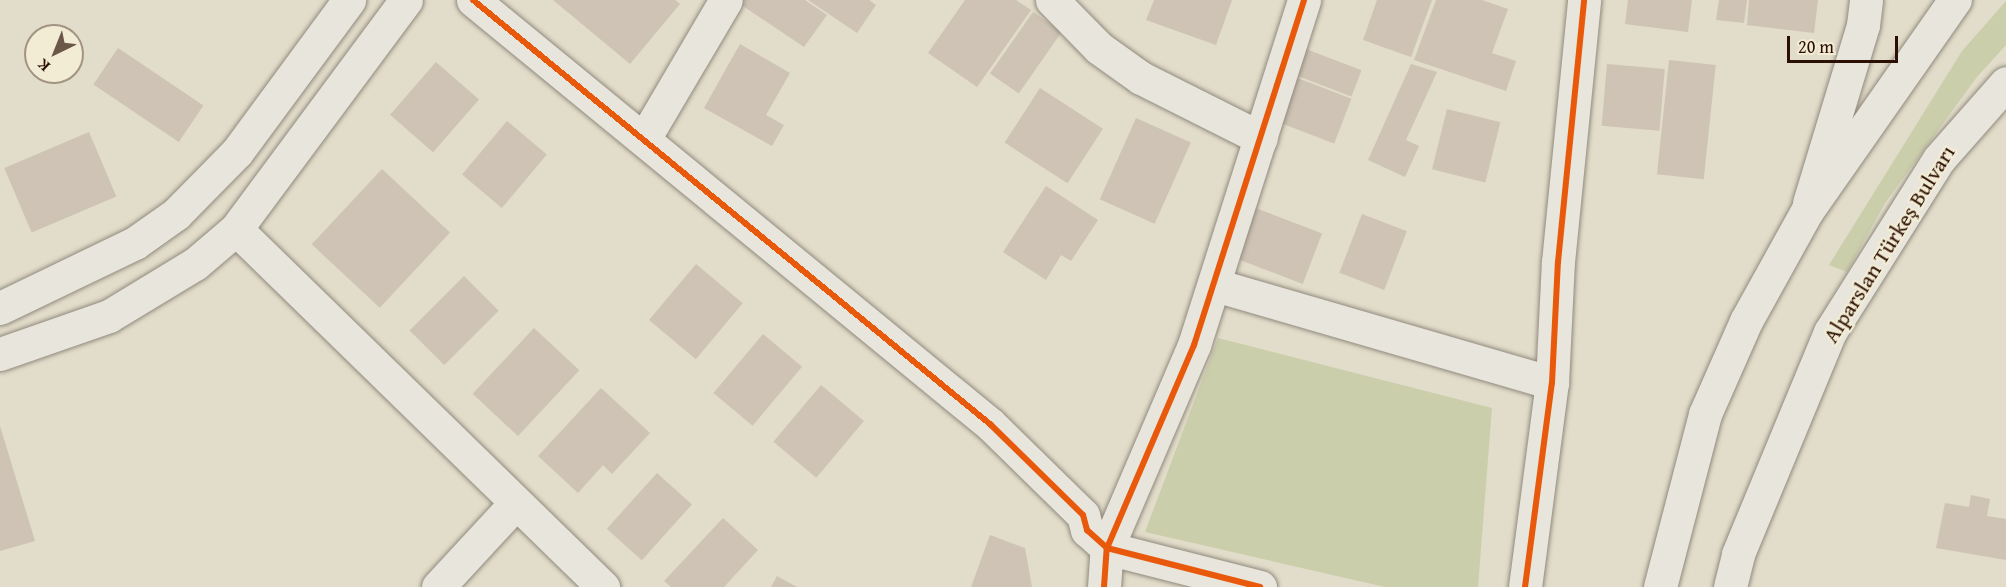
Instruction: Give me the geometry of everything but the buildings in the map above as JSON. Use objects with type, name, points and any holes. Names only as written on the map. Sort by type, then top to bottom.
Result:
[{"type":"street","points":[[0,308],[135,243],[176,214],[237,152],[349,0]]},
{"type":"street","points":[[0,354],[109,316],[185,271],[236,229],[406,0]]},
{"type":"street","points":[[473,0],[990,424],[1083,515],[1087,530],[1107,548],[1260,587]]},
{"type":"street","points":[[644,139],[726,0]]},
{"type":"street","points":[[1052,0],[1100,48],[1141,78],[1261,138]]},
{"type":"street","points":[[1104,587],[1107,548],[1194,345],[1304,0]]},
{"type":"street","points":[[1525,587],[1552,382],[1558,262],[1584,0]]},
{"type":"street","points":[[1807,211],[1863,25],[1866,0]]},
{"type":"street","points":[[1659,587],[1705,414],[1746,321],[1807,211],[1955,0]]},
{"type":"street","name":"Alparslan Türkeş Bulvarı","points":[[1730,587],[1738,554],[1830,332],[1939,159],[2006,83]]},
{"type":"street","points":[[236,229],[514,505],[603,587]]},
{"type":"street","points":[[1215,285],[1552,382]]},
{"type":"street","points":[[438,587],[514,505]]},
{"type":"green space","points":[[2006,1],[2006,45],[1977,77],[1885,203],[1847,272],[1829,265],[1962,51]]},
{"type":"green space","points":[[1218,338],[1492,408],[1478,587],[1385,587],[1145,532]]},
{"type":"cycle path","points":[[473,0],[990,424],[1083,515],[1087,530],[1107,548],[1260,587]]},
{"type":"cycle path","points":[[1104,587],[1107,548],[1194,345],[1304,0]]},
{"type":"cycle path","points":[[1525,587],[1552,383],[1558,262],[1584,0]]}]
